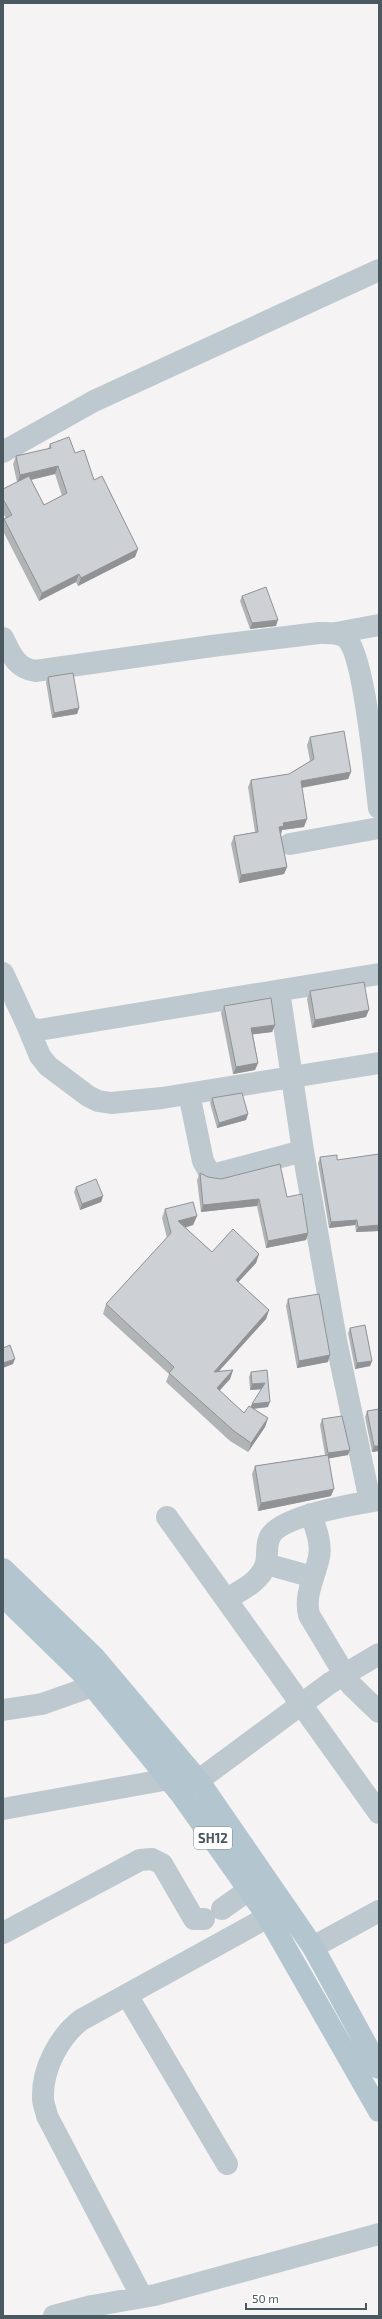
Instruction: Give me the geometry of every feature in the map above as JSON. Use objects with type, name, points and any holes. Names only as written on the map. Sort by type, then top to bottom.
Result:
[{"type":"main road","points":[[3,1569],[96,1658],[198,1780],[313,1947],[379,2068]]},
{"type":"main road","name":"SH12","points":[[3,1596],[93,1686],[175,1786],[268,1916],[379,2112]]},
{"type":"street","points":[[3,452],[94,401],[379,270]]},
{"type":"street","points":[[3,638],[18,665],[26,670],[35,671],[212,646],[319,633],[336,633],[379,625]]},
{"type":"street","points":[[336,633],[346,637],[356,654],[364,690],[379,808]]},
{"type":"street","points":[[290,844],[379,828]]},
{"type":"street","points":[[3,973],[40,1056],[48,1066],[98,1101],[111,1103],[189,1094],[379,1063]]},
{"type":"street","points":[[28,1027],[39,1030],[379,974]]},
{"type":"street","points":[[226,1600],[260,1575],[266,1564],[269,1538],[276,1530],[311,1514],[375,1501],[336,1340],[303,1151],[279,991]]},
{"type":"street","points":[[189,1094],[203,1161],[210,1172],[216,1174],[303,1151]]},
{"type":"street","points":[[311,1514],[319,1545],[319,1556],[308,1593],[307,1605],[309,1615],[344,1675],[359,1694],[379,1712]]},
{"type":"street","points":[[167,1517],[379,1813]]},
{"type":"street","points":[[266,1564],[313,1577]]},
{"type":"street","points":[[3,1810],[175,1786],[198,1780],[344,1675],[379,1654]]},
{"type":"street","points":[[3,1710],[42,1704],[93,1686]]},
{"type":"street","points":[[3,1933],[140,1860],[152,1859],[162,1864],[194,1919],[213,1914],[250,1889]]},
{"type":"street","points":[[313,1947],[378,1912]]},
{"type":"street","points":[[142,2297],[47,2116],[43,2098],[45,2082],[57,2046],[69,2029],[81,2020],[268,1916]]},
{"type":"street","points":[[127,1995],[227,2164]]},
{"type":"street","points":[[54,2316],[92,2306],[142,2297],[379,2234]]},
{"type":"building","points":[[69,437],[75,453],[84,450],[94,480],[102,476],[138,549],[81,578],[79,574],[42,593],[4,519],[12,515],[3,499],[3,489],[29,476],[44,505],[67,493],[58,466],[20,475],[16,456],[51,448],[50,444]]},
{"type":"building","points":[[266,587],[278,620],[252,623],[242,596]]},
{"type":"building","points":[[73,673],[79,708],[54,713],[48,677]]},
{"type":"building","points":[[344,731],[351,772],[301,781],[307,819],[283,823],[284,826],[279,827],[287,867],[241,875],[234,836],[258,832],[251,780],[289,774],[314,759],[310,737]]},
{"type":"building","points":[[364,982],[369,1010],[315,1020],[310,991]]},
{"type":"building","points":[[271,998],[275,1025],[251,1028],[258,1063],[236,1067],[224,1006]]},
{"type":"building","points":[[242,1093],[248,1114],[219,1123],[212,1098]]},
{"type":"building","points":[[379,1154],[379,1225],[358,1227],[357,1220],[331,1222],[320,1157],[337,1155],[337,1160]]},
{"type":"building","points":[[280,1164],[287,1197],[302,1194],[308,1233],[268,1241],[259,1199],[203,1205],[200,1173],[208,1177],[221,1179]]},
{"type":"building","points":[[96,1179],[103,1196],[82,1204],[76,1187]]},
{"type":"building","points":[[193,1202],[197,1216],[178,1221],[212,1252],[233,1229],[259,1254],[236,1280],[269,1310],[214,1372],[233,1370],[217,1388],[244,1413],[249,1406],[268,1418],[251,1443],[234,1431],[169,1373],[174,1367],[106,1304],[171,1233],[165,1209]]},
{"type":"building","points":[[319,1294],[330,1355],[299,1361],[288,1299]]},
{"type":"building","points":[[365,1325],[372,1361],[357,1363],[350,1328]]},
{"type":"building","points":[[10,1345],[15,1359],[3,1363],[3,1348]]},
{"type":"building","points":[[267,1370],[270,1402],[252,1404],[265,1383],[252,1384],[251,1372]]},
{"type":"building","points":[[379,1409],[379,1446],[374,1446],[367,1411]]},
{"type":"building","points":[[342,1416],[350,1450],[328,1453],[322,1419]]},
{"type":"building","points":[[328,1455],[334,1489],[261,1503],[255,1466]]}]
